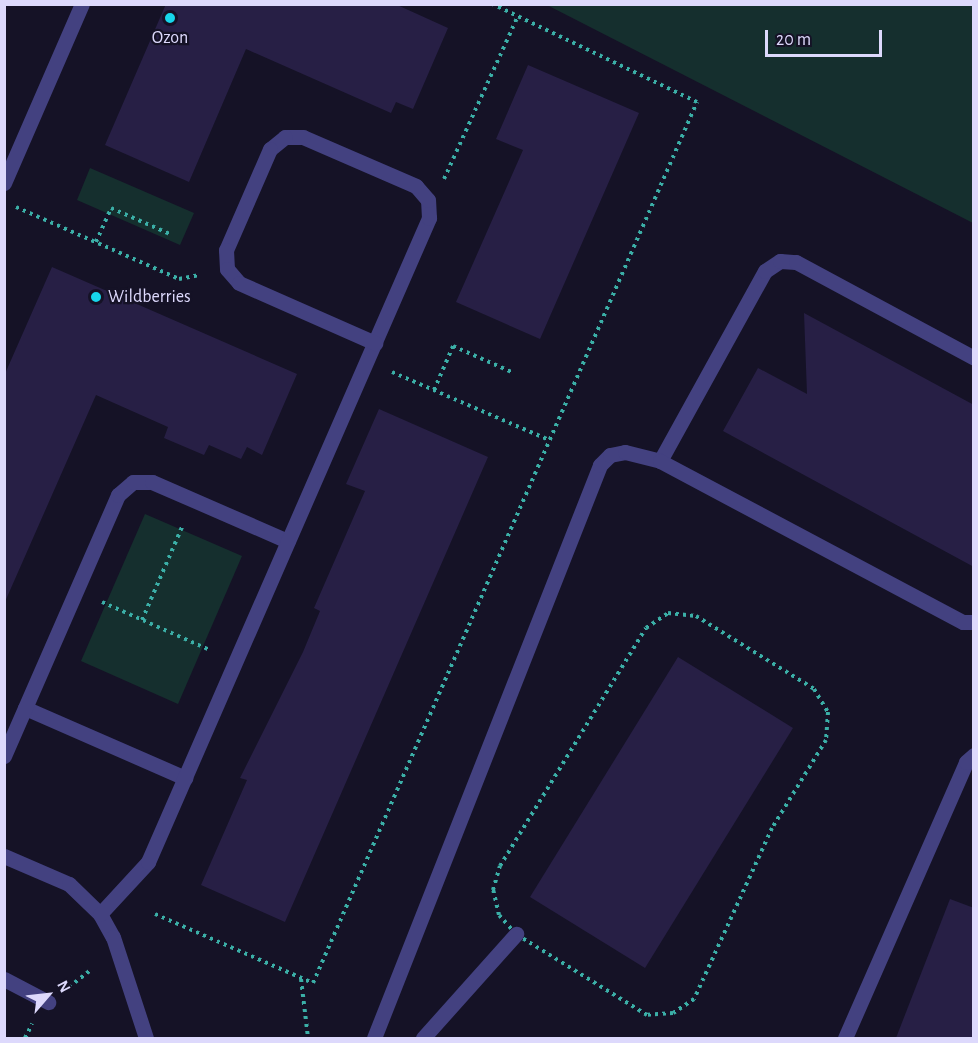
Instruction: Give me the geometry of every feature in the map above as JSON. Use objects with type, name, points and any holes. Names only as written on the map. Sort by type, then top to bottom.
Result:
[{"type":"street","points":[[4,183],[82,4]]},
{"type":"street","points":[[100,914],[148,862],[235,661],[375,343],[429,219],[428,201],[416,186],[303,137],[285,137],[270,149],[226,250],[227,269],[239,283],[375,343]]},
{"type":"street","points":[[660,460],[765,271],[780,261],[796,262],[974,358]]},
{"type":"street","points":[[374,1038],[600,465],[625,452],[660,460],[963,622],[974,622]]},
{"type":"street","points":[[4,756],[118,495],[133,482],[152,482],[288,541]]},
{"type":"street","points":[[25,708],[185,778]]},
{"type":"street","points":[[845,1038],[966,762],[974,756]]},
{"type":"street","points":[[4,856],[69,884],[100,914],[113,938],[146,1038]]},
{"type":"street","points":[[423,1038],[516,934]]},
{"type":"street","points":[[4,979],[48,1002]]},
{"type":"path","points":[[155,914],[312,983],[697,102],[492,4]]},
{"type":"path","points":[[428,201],[450,171],[518,16]]},
{"type":"path","points":[[4,203],[179,279],[227,269]]},
{"type":"path","points":[[96,242],[111,208],[170,234]]},
{"type":"path","points":[[434,390],[453,346],[514,373]]},
{"type":"path","points":[[367,361],[549,440]]},
{"type":"path","points":[[142,620],[194,500]]},
{"type":"path","points":[[76,591],[235,661]]},
{"type":"path","points":[[668,613],[696,616],[814,689],[828,712],[826,740],[767,839],[694,999],[673,1013],[647,1015],[516,934],[499,915],[493,890],[500,866],[646,628],[668,613]]},
{"type":"path","points":[[301,978],[308,1038]]},
{"type":"green space","points":[[547,5],[973,5],[973,223]]},
{"type":"green space","points":[[90,168],[194,213],[180,245],[77,200]]},
{"type":"green space","points":[[145,514],[242,556],[178,704],[81,661]]},
{"type":"building","points":[[166,4],[395,4],[448,28],[413,109],[396,102],[391,113],[246,49],[189,182],[105,145]]},
{"type":"building","points":[[528,65],[639,113],[540,339],[456,302],[523,150],[496,139]]},
{"type":"building","points":[[52,267],[297,374],[262,455],[247,447],[241,459],[209,445],[204,455],[164,438],[168,427],[96,395],[4,604],[4,376]]},
{"type":"building","points":[[804,313],[974,405],[974,567],[723,431],[758,368],[807,394]]},
{"type":"building","points":[[379,409],[488,457],[285,922],[201,885],[247,780],[240,778],[303,652],[320,611],[314,608],[365,491],[346,484]]},
{"type":"building","points":[[678,657],[793,728],[645,968],[530,897]]},
{"type":"building","points":[[950,899],[974,908],[974,1038],[896,1038]]},
{"type":"place","name":"Ozon","points":[[170,18]]},
{"type":"place","name":"Wildberries","points":[[96,297]]}]
